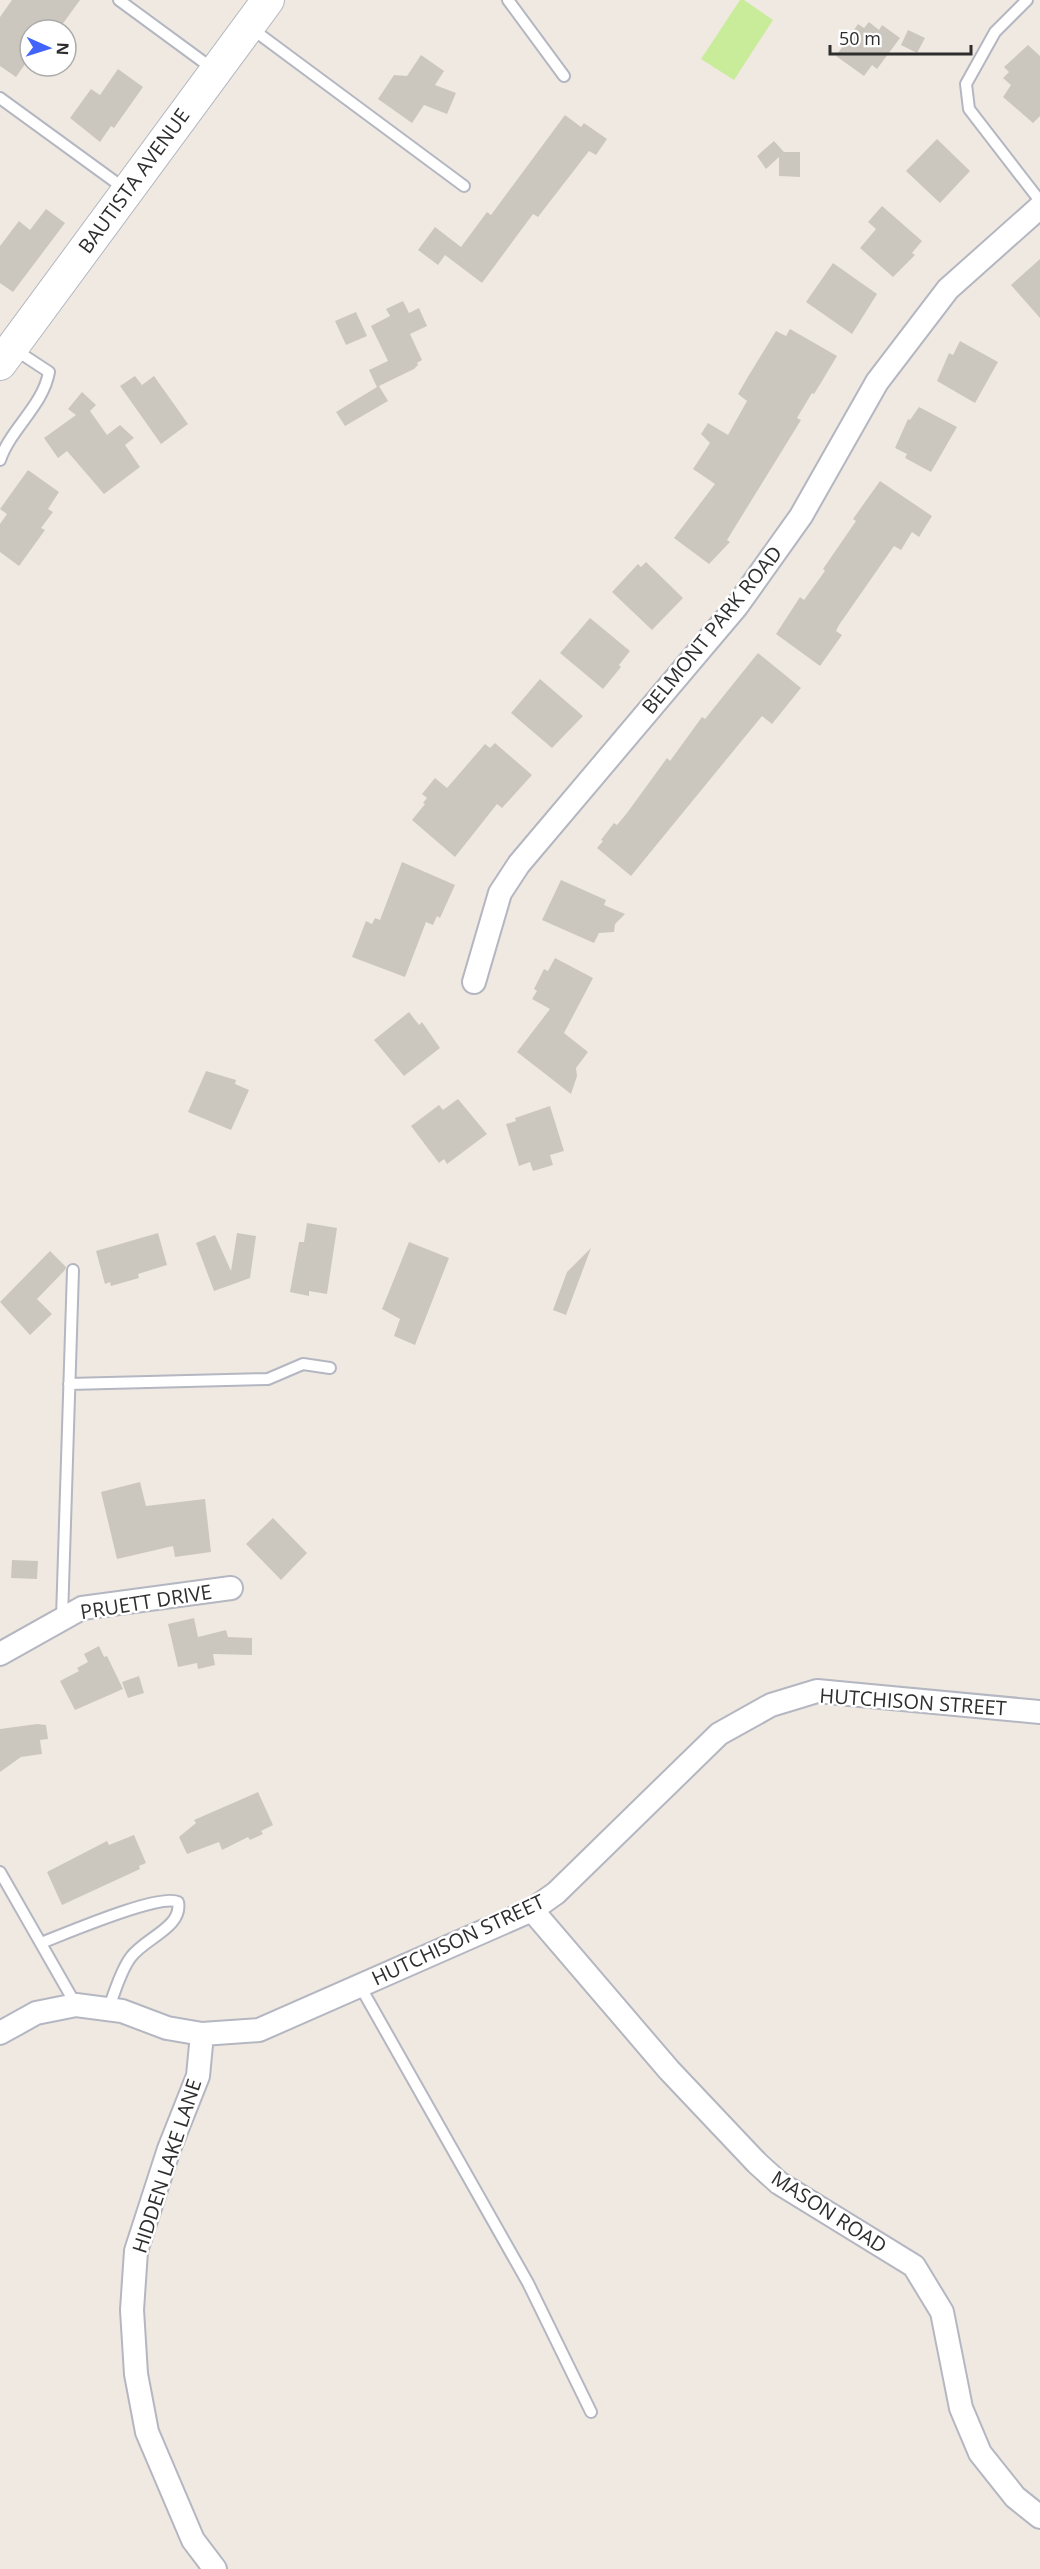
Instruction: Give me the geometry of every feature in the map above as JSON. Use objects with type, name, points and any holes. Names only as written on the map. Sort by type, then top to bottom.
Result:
[{"type":"street","name":"BAUTISTA AVENUE","points":[[6,356],[214,70],[268,0]]},
{"type":"street","name":"BELMONT PARK ROAD","points":[[474,981],[500,893],[519,864],[737,606],[801,516],[877,382],[948,289],[1040,207]]},
{"type":"street","name":"PRUETT DRIVE","points":[[0,1654],[82,1608],[231,1588]]},
{"type":"street","name":"HUTCHISON STREET","points":[[0,2033],[36,2013],[76,2005],[122,2012],[167,2028],[201,2034],[259,2031],[532,1910],[556,1893],[719,1734],[771,1705],[817,1691],[1040,1712]]},
{"type":"street","name":"MASON ROAD","points":[[532,1910],[669,2070],[757,2163],[780,2183],[914,2266],[942,2312],[961,2408],[980,2453],[1015,2497],[1040,2517]]},
{"type":"street","name":"HIDDEN LAKE LANE","points":[[201,2034],[198,2076],[169,2149],[136,2251],[132,2310],[136,2374],[147,2432],[193,2540],[214,2569]]},
{"type":"lane","points":[[119,0],[214,70]]},
{"type":"lane","points":[[508,0],[564,76]]},
{"type":"lane","points":[[1027,0],[995,32],[966,84],[969,109],[1040,201]]},
{"type":"lane","points":[[249,26],[464,186]]},
{"type":"lane","points":[[1,102],[128,190]]},
{"type":"lane","points":[[0,460],[18,426],[46,389],[49,372],[6,356]]},
{"type":"lane","points":[[63,1618],[73,1270]]},
{"type":"lane","points":[[69,1384],[268,1379],[303,1364],[330,1368]]},
{"type":"lane","points":[[1,1874],[76,2005]]},
{"type":"lane","points":[[41,1943],[150,1903],[171,1899],[178,1902],[179,1910],[176,1920],[145,1941],[129,1958],[108,2009]]},
{"type":"lane","points":[[360,1986],[528,2283],[591,2412]]},
{"type":"green space","points":[[740,0],[744,0],[773,20],[734,80],[701,59]]},
{"type":"building","points":[[12,0],[80,0],[67,18],[18,18],[18,74],[16,77],[0,66],[0,17]]},
{"type":"building","points":[[869,22],[879,30],[882,25],[900,38],[877,69],[872,65],[864,76],[836,56],[858,24],[864,28]]},
{"type":"building","points":[[908,30],[925,38],[917,53],[901,45]]},
{"type":"building","points":[[1028,45],[1040,56],[1040,116],[1033,123],[1003,97],[1011,85],[1003,78],[1009,72],[1004,67]]},
{"type":"building","points":[[421,55],[444,71],[435,85],[456,93],[447,114],[424,105],[412,123],[378,99],[394,75],[407,76]]},
{"type":"building","points":[[118,69],[143,87],[114,128],[111,126],[100,142],[70,118],[91,89],[100,95]]},
{"type":"building","points":[[565,115],[581,127],[584,123],[607,139],[596,155],[589,151],[538,217],[533,214],[482,283],[445,255],[438,265],[418,250],[435,227],[461,247],[487,212],[491,215]]},
{"type":"building","points":[[937,139],[970,171],[940,203],[906,171]]},
{"type":"building","points":[[774,141],[784,152],[800,152],[800,177],[779,176],[779,157],[766,169],[757,156]]},
{"type":"building","points":[[882,206],[922,241],[912,253],[915,255],[893,277],[860,248],[876,229],[868,222]]},
{"type":"building","points":[[46,209],[65,223],[13,292],[0,283],[0,246],[19,221],[30,230]]},
{"type":"building","points":[[1040,259],[1040,318],[1011,285]]},
{"type":"building","points":[[833,263],[877,294],[852,334],[806,302]]},
{"type":"building","points":[[403,301],[409,313],[419,308],[427,326],[410,334],[422,360],[414,369],[379,386],[388,401],[345,426],[336,412],[377,387],[369,370],[388,361],[371,326],[390,316],[386,309]]},
{"type":"building","points":[[356,312],[367,336],[346,345],[335,321]]},
{"type":"building","points":[[790,329],[837,356],[797,418],[801,420],[727,540],[730,542],[709,564],[674,538],[715,484],[693,469],[710,443],[701,434],[708,423],[728,435],[747,401],[738,394],[749,375],[776,331],[786,336]]},
{"type":"building","points":[[960,341],[998,362],[975,403],[937,381],[949,353],[953,355]]},
{"type":"building","points":[[135,376],[142,385],[154,376],[188,424],[161,444],[120,386]]},
{"type":"building","points":[[82,392],[96,405],[90,411],[107,435],[120,425],[134,438],[125,445],[140,467],[104,494],[67,451],[58,458],[44,438],[76,415],[68,409]]},
{"type":"building","points":[[919,407],[957,427],[931,472],[905,458],[907,454],[895,448],[908,419],[910,420]]},
{"type":"building","points":[[28,470],[59,492],[48,509],[53,512],[41,528],[45,530],[19,566],[0,552],[0,524],[7,514],[0,509]]},
{"type":"building","points":[[880,481],[932,516],[919,537],[912,532],[901,550],[894,546],[839,625],[836,631],[842,635],[820,666],[776,634],[800,597],[804,600],[825,571],[823,569],[856,521],[853,519]]},
{"type":"building","points":[[646,562],[683,598],[652,630],[612,592],[638,564],[641,567]]},
{"type":"building","points":[[590,618],[630,651],[619,665],[621,667],[603,689],[560,653]]},
{"type":"building","points":[[758,653],[801,688],[772,724],[762,716],[631,876],[597,848],[603,841],[601,840],[614,823],[617,825],[667,758],[670,761],[702,717],[705,719]]},
{"type":"building","points":[[540,679],[583,716],[552,748],[511,713]]},
{"type":"building","points":[[495,743],[532,775],[502,808],[497,804],[455,857],[412,820],[425,804],[423,803],[427,798],[422,794],[435,778],[447,788],[485,744],[490,748]]},
{"type":"building","points":[[402,862],[455,885],[440,918],[437,916],[433,925],[426,922],[405,977],[352,957],[366,921],[372,924],[375,918],[380,920]]},
{"type":"building","points":[[561,880],[606,900],[604,905],[625,914],[615,924],[614,932],[599,933],[594,943],[542,920]]},
{"type":"building","points":[[555,958],[593,978],[564,1033],[588,1052],[576,1068],[577,1076],[571,1094],[517,1052],[550,1009],[532,999],[537,991],[534,989],[544,969],[548,971]]},
{"type":"building","points":[[409,1012],[419,1025],[422,1022],[440,1048],[404,1076],[374,1040]]},
{"type":"building","points":[[206,1071],[236,1080],[235,1084],[249,1090],[231,1130],[188,1112]]},
{"type":"building","points":[[458,1099],[487,1134],[447,1164],[444,1159],[439,1163],[411,1126],[439,1105],[443,1110]]},
{"type":"building","points":[[550,1106],[564,1151],[550,1155],[553,1165],[533,1171],[530,1162],[519,1166],[506,1124],[516,1121],[515,1118]]},
{"type":"building","points":[[307,1223],[337,1228],[327,1294],[309,1291],[309,1296],[290,1292],[299,1242],[304,1242]]},
{"type":"building","points":[[158,1233],[167,1265],[138,1274],[139,1278],[111,1286],[110,1282],[105,1284],[96,1251]]},
{"type":"building","points":[[237,1233],[256,1236],[250,1278],[214,1291],[196,1243],[215,1235],[231,1271]]},
{"type":"building","points":[[409,1242],[449,1258],[415,1345],[394,1336],[400,1319],[382,1309]]},
{"type":"building","points":[[591,1248],[566,1315],[553,1310],[567,1272]]},
{"type":"building","points":[[50,1251],[66,1267],[37,1299],[52,1314],[30,1335],[0,1302]]},
{"type":"building","points":[[140,1482],[146,1506],[205,1499],[211,1552],[175,1557],[173,1546],[117,1559],[101,1492]]},
{"type":"building","points":[[273,1518],[307,1553],[281,1580],[246,1544]]},
{"type":"building","points":[[12,1560],[38,1561],[37,1579],[11,1578]]},
{"type":"building","points":[[194,1618],[198,1637],[226,1630],[228,1637],[252,1638],[252,1655],[213,1654],[215,1665],[198,1669],[197,1663],[178,1667],[168,1624]]},
{"type":"building","points":[[99,1646],[104,1657],[107,1656],[123,1689],[75,1710],[60,1681],[79,1671],[77,1668],[88,1662],[84,1654]]},
{"type":"building","points":[[139,1676],[144,1693],[128,1698],[122,1682]]},
{"type":"building","points":[[46,1725],[48,1739],[40,1740],[42,1754],[21,1757],[0,1772],[0,1729]]},
{"type":"building","points":[[258,1792],[273,1825],[261,1831],[263,1834],[250,1840],[248,1837],[222,1850],[219,1842],[187,1854],[179,1837],[196,1823],[194,1820]]},
{"type":"building","points":[[134,1835],[146,1863],[139,1866],[140,1869],[62,1905],[47,1872],[107,1841],[109,1845]]}]
